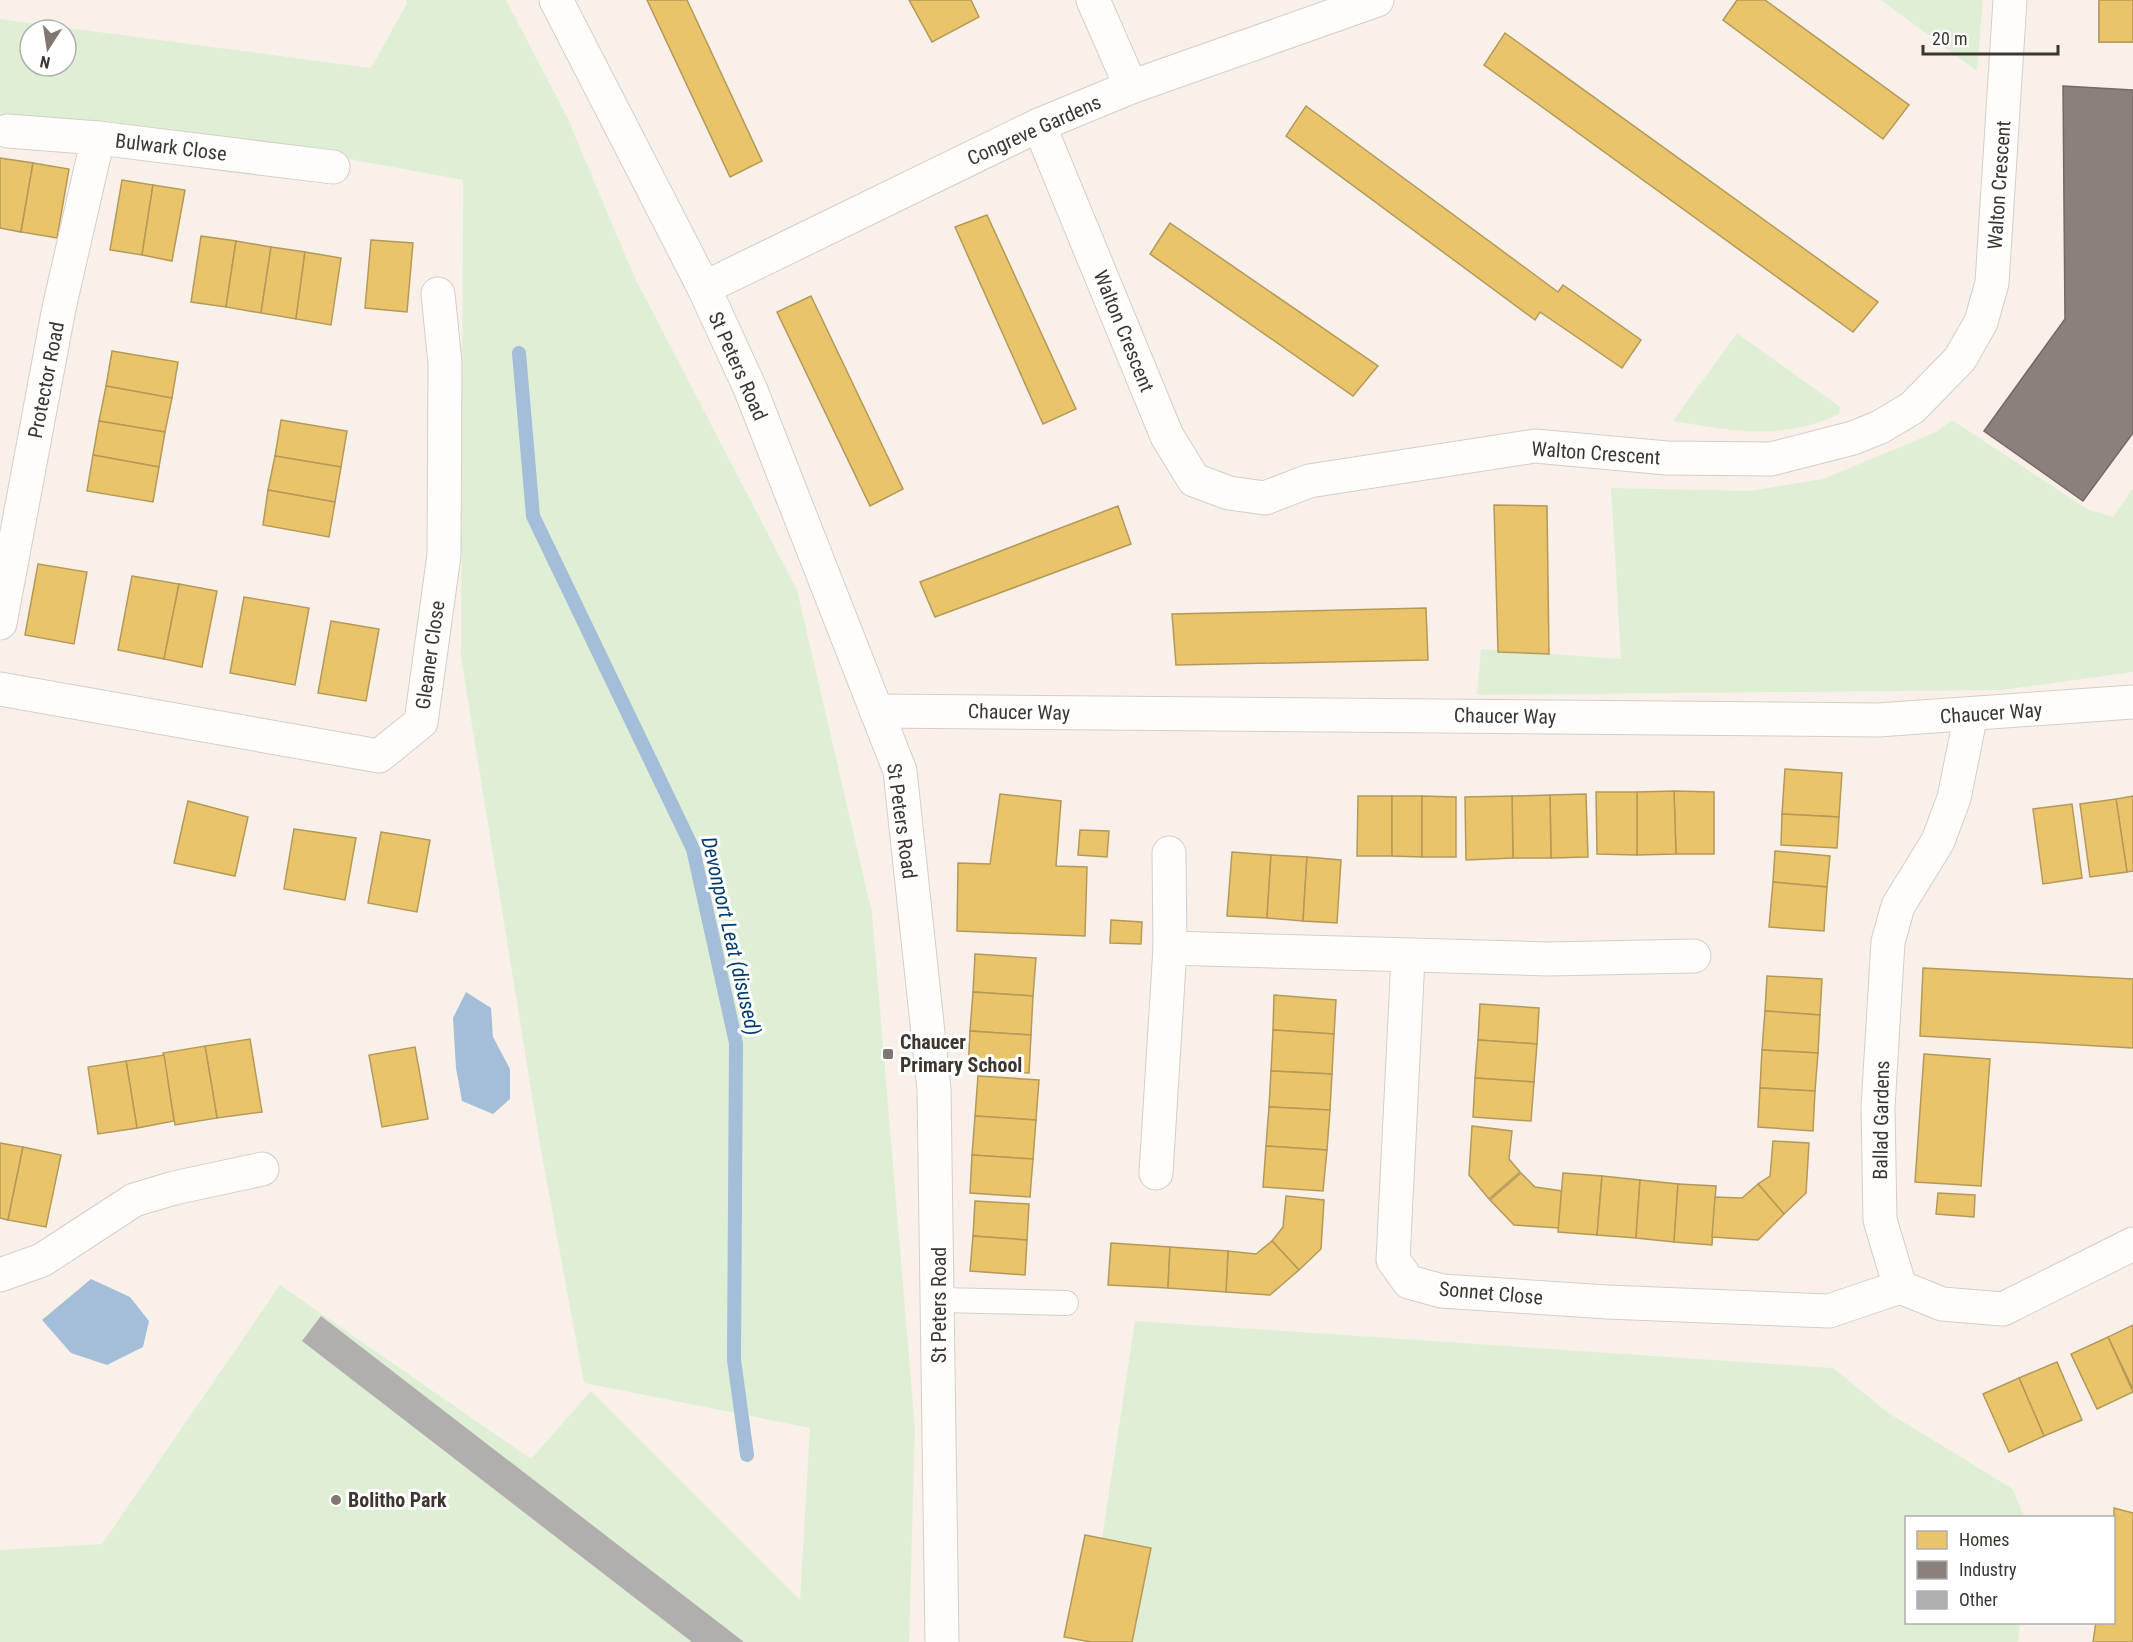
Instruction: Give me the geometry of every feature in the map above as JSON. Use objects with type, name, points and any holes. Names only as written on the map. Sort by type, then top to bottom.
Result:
[{"type":"street","name":"St Peters Road","points":[[556,0],[704,288],[750,388],[900,771],[934,1089],[939,1300],[942,1642]]},
{"type":"street","points":[[1093,0],[1131,87]]},
{"type":"street","name":"Congreve Gardens","points":[[704,288],[1040,125],[1131,87],[1377,0]]},
{"type":"street","name":"Walton Crescent","points":[[1040,125],[1167,436],[1194,480],[1229,493],[1265,498],[1309,481],[1535,446],[1667,458],[1771,459],[1853,438],[1881,427],[1912,408],[1960,359],[1981,322],[1992,283],[2010,0]]},
{"type":"street","name":"Bulwark Close","points":[[8,131],[98,138],[333,167]]},
{"type":"street","name":"Protector Road","points":[[0,623],[59,308],[98,138]]},
{"type":"street","name":"Gleaner Close","points":[[0,689],[379,756],[421,722],[444,555],[445,363],[438,294]]},
{"type":"street","name":"Chaucer Way","points":[[876,711],[1878,720],[2133,702]]},
{"type":"street","name":"Ballad Gardens","points":[[1900,1287],[1880,1220],[1878,1107],[1888,942],[1898,906],[1938,841],[1954,798],[1971,714]]},
{"type":"street","points":[[1156,1173],[1170,948],[1169,853]]},
{"type":"street","points":[[1170,948],[1408,957],[1548,959],[1694,956]]},
{"type":"street","name":"Sonnet Close","points":[[1408,957],[1393,1260],[1409,1282],[1442,1291],[1572,1300],[1829,1311],[1900,1287]]},
{"type":"street","points":[[0,1275],[42,1260],[134,1200],[174,1188],[262,1169]]},
{"type":"street","points":[[1900,1287],[1942,1304],[2003,1309],[2133,1244]]},
{"type":"lane","points":[[939,1300],[1066,1303]]},
{"type":"green space","points":[[406,0],[506,0],[567,117],[635,278],[797,590],[872,913],[915,1428],[909,1642],[0,1642],[0,1550],[102,1544],[280,1285],[531,1459],[591,1391],[800,1600],[810,1428],[584,1383],[540,1145],[461,657],[463,180],[278,146],[0,117],[0,19],[18,21],[18,78],[78,78],[78,29],[371,68],[407,3]]},
{"type":"green space","points":[[1881,0],[1983,0],[1977,71]]},
{"type":"green space","points":[[1737,333],[1840,407],[1839,414],[1798,428],[1777,431],[1716,428],[1673,421]]},
{"type":"green space","points":[[1952,420],[2087,509],[2113,517],[2133,488],[2133,672],[2002,690],[1477,695],[1481,649],[1621,659],[1611,488],[1749,491],[1823,479],[1936,432]]},
{"type":"green space","points":[[1135,1321],[1833,1368],[1887,1412],[2013,1489],[2024,1516],[1905,1516],[1905,1624],[2020,1624],[2018,1642],[1132,1642],[1151,1548],[1102,1538]]},
{"type":"water","points":[[466,992],[491,1008],[493,1037],[510,1069],[510,1099],[493,1114],[462,1101],[456,1068],[453,1018]]},
{"type":"water","points":[[91,1279],[130,1297],[149,1321],[143,1347],[107,1365],[71,1353],[42,1320]]},
{"type":"building: Homes","points":[[647,0],[687,0],[762,161],[730,177]]},
{"type":"building: Homes","points":[[909,0],[971,0],[979,17],[932,42]]},
{"type":"building: Homes","points":[[1737,0],[1765,0],[1909,105],[1883,139],[1723,20]]},
{"type":"building: Homes","points":[[2099,0],[2133,0],[2133,42],[2099,42]]},
{"type":"building: Homes","points":[[2099,0],[2133,0],[2133,42],[2099,42]]},
{"type":"building: Homes","points":[[1505,33],[1878,302],[1853,332],[1484,65]]},
{"type":"building: Homes","points":[[1306,106],[1558,292],[1563,285],[1641,340],[1622,368],[1540,312],[1535,320],[1286,136]]},
{"type":"building: Homes","points":[[0,158],[33,163],[21,232],[0,228]]},
{"type":"building: Homes","points":[[33,163],[69,169],[57,238],[21,232]]},
{"type":"building: Homes","points":[[122,180],[153,185],[142,255],[110,250]]},
{"type":"building: Homes","points":[[153,185],[185,190],[172,261],[142,255]]},
{"type":"building: Homes","points":[[987,215],[1076,409],[1043,424],[955,227]]},
{"type":"building: Homes","points":[[1170,223],[1378,366],[1353,396],[1150,254]]},
{"type":"building: Homes","points":[[201,236],[236,241],[226,307],[191,302]]},
{"type":"building: Homes","points":[[371,240],[413,243],[407,312],[365,308]]},
{"type":"building: Homes","points":[[236,241],[271,247],[261,313],[226,307]]},
{"type":"building: Homes","points":[[271,247],[305,252],[296,319],[261,313]]},
{"type":"building: Homes","points":[[305,252],[341,258],[331,325],[296,319]]},
{"type":"building: Homes","points":[[811,296],[903,489],[870,506],[777,312]]},
{"type":"building: Homes","points":[[112,351],[178,362],[172,398],[106,386]]},
{"type":"building: Homes","points":[[106,386],[172,398],[165,432],[99,421]]},
{"type":"building: Homes","points":[[281,420],[347,431],[341,467],[275,456]]},
{"type":"building: Homes","points":[[99,421],[165,432],[159,467],[93,455]]},
{"type":"building: Homes","points":[[93,455],[159,467],[153,502],[87,491]]},
{"type":"building: Homes","points":[[275,456],[341,467],[335,502],[268,490]]},
{"type":"building: Homes","points":[[268,490],[335,502],[329,537],[263,525]]},
{"type":"building: Homes","points":[[1494,505],[1547,506],[1549,654],[1498,652]]},
{"type":"building: Homes","points":[[1118,506],[1131,544],[935,617],[920,582]]},
{"type":"building: Homes","points":[[38,564],[87,572],[74,644],[25,635]]},
{"type":"building: Homes","points":[[132,576],[179,584],[164,659],[118,650]]},
{"type":"building: Homes","points":[[179,584],[217,591],[202,667],[164,659]]},
{"type":"building: Homes","points":[[244,597],[309,608],[295,685],[230,673]]},
{"type":"building: Homes","points":[[1426,608],[1428,660],[1176,665],[1172,614]]},
{"type":"building: Homes","points":[[331,621],[379,629],[366,701],[318,693]]},
{"type":"building: Homes","points":[[1785,769],[1842,773],[1839,817],[1782,814]]},
{"type":"building: Homes","points":[[1674,791],[1714,792],[1714,854],[1676,854]]},
{"type":"building: Homes","points":[[1674,791],[1676,854],[1637,855],[1637,792]]},
{"type":"building: Homes","points":[[1596,792],[1637,792],[1637,855],[1597,854]]},
{"type":"building: Homes","points":[[1000,794],[1061,801],[1056,866],[1087,867],[1085,936],[957,931],[958,863],[990,864]]},
{"type":"building: Homes","points":[[1586,794],[1588,857],[1551,858],[1550,795]]},
{"type":"building: Homes","points":[[1550,795],[1551,858],[1513,858],[1512,796]]},
{"type":"building: Homes","points":[[1358,796],[1392,796],[1392,856],[1357,856]]},
{"type":"building: Homes","points":[[1392,796],[1422,796],[1422,857],[1392,856]]},
{"type":"building: Homes","points":[[1422,796],[1456,797],[1456,857],[1422,857]]},
{"type":"building: Homes","points":[[1512,796],[1513,858],[1466,860],[1465,797]]},
{"type":"building: Homes","points":[[2133,796],[2133,871],[2127,872],[2116,799]]},
{"type":"building: Homes","points":[[2116,799],[2127,872],[2090,877],[2080,804]]},
{"type":"building: Homes","points":[[188,801],[248,817],[235,876],[174,863]]},
{"type":"building: Homes","points":[[2072,804],[2082,878],[2043,884],[2033,809]]},
{"type":"building: Homes","points":[[1782,814],[1839,817],[1837,848],[1781,845]]},
{"type":"building: Homes","points":[[294,829],[356,838],[345,900],[284,889]]},
{"type":"building: Homes","points":[[1080,830],[1109,831],[1107,857],[1078,855]]},
{"type":"building: Homes","points":[[381,832],[430,840],[417,912],[368,903]]},
{"type":"building: Homes","points":[[1775,851],[1830,856],[1827,887],[1773,882]]},
{"type":"building: Homes","points":[[1232,852],[1271,855],[1267,918],[1227,916]]},
{"type":"building: Homes","points":[[1271,855],[1307,857],[1303,921],[1267,918]]},
{"type":"building: Homes","points":[[1307,857],[1341,860],[1337,923],[1303,921]]},
{"type":"building: Homes","points":[[1773,882],[1827,887],[1824,931],[1769,927]]},
{"type":"building: Homes","points":[[1111,920],[1142,922],[1141,944],[1110,943]]},
{"type":"building: Homes","points":[[975,954],[1036,958],[1033,996],[973,992]]},
{"type":"building: Homes","points":[[1923,968],[2133,979],[2133,1048],[1920,1036]]},
{"type":"building: Homes","points":[[1767,976],[1822,979],[1820,1015],[1765,1011]]},
{"type":"building: Homes","points":[[973,992],[1033,996],[1031,1035],[970,1031]]},
{"type":"building: Homes","points":[[1274,995],[1336,1000],[1334,1034],[1273,1030]]},
{"type":"building: Homes","points":[[1480,1004],[1539,1008],[1537,1044],[1478,1040]]},
{"type":"building: Homes","points":[[1765,1011],[1820,1015],[1818,1053],[1762,1050]]},
{"type":"building: Homes","points":[[1273,1030],[1334,1034],[1332,1074],[1271,1071]]},
{"type":"building: Homes","points":[[970,1031],[1031,1035],[1029,1073],[968,1070]]},
{"type":"building: Homes","points":[[250,1039],[262,1112],[217,1118],[205,1046]]},
{"type":"building: Homes","points":[[1478,1040],[1537,1044],[1534,1082],[1475,1078]]},
{"type":"building: Homes","points":[[205,1046],[217,1118],[175,1125],[163,1053]]},
{"type":"building: Homes","points":[[415,1047],[428,1119],[382,1127],[369,1055]]},
{"type":"building: Homes","points":[[1762,1050],[1818,1053],[1815,1091],[1760,1088]]},
{"type":"building: Homes","points":[[1924,1054],[1990,1059],[1981,1186],[1915,1182]]},
{"type":"building: Homes","points":[[164,1055],[174,1121],[137,1128],[126,1061]]},
{"type":"building: Homes","points":[[126,1061],[137,1128],[98,1134],[88,1067]]},
{"type":"building: Homes","points":[[1271,1071],[1332,1074],[1330,1110],[1269,1107]]},
{"type":"building: Homes","points":[[978,1076],[1039,1080],[1036,1120],[975,1116]]},
{"type":"building: Homes","points":[[1475,1078],[1534,1082],[1531,1121],[1473,1117]]},
{"type":"building: Homes","points":[[1760,1088],[1815,1091],[1813,1131],[1758,1127]]},
{"type":"building: Homes","points":[[1269,1107],[1330,1110],[1327,1150],[1266,1146]]},
{"type":"building: Homes","points":[[975,1116],[1036,1120],[1033,1159],[972,1155]]},
{"type":"building: Homes","points":[[1472,1126],[1512,1131],[1509,1159],[1520,1172],[1489,1199],[1469,1175]]},
{"type":"building: Homes","points":[[1773,1141],[1809,1143],[1806,1193],[1784,1214],[1758,1184],[1770,1176]]},
{"type":"building: Homes","points":[[0,1143],[23,1147],[8,1220],[0,1218]]},
{"type":"building: Homes","points":[[1266,1146],[1327,1150],[1323,1191],[1263,1187]]},
{"type":"building: Homes","points":[[23,1147],[61,1155],[46,1227],[8,1220]]},
{"type":"building: Homes","points":[[972,1155],[1033,1159],[1030,1197],[970,1193]]},
{"type":"building: Homes","points":[[1521,1173],[1535,1187],[1562,1191],[1559,1228],[1514,1225],[1490,1200]]},
{"type":"building: Homes","points":[[1563,1173],[1602,1176],[1597,1235],[1558,1232]]},
{"type":"building: Homes","points":[[1602,1176],[1640,1180],[1636,1238],[1597,1235]]},
{"type":"building: Homes","points":[[1640,1180],[1678,1184],[1674,1242],[1636,1238]]},
{"type":"building: Homes","points":[[1678,1184],[1716,1186],[1712,1245],[1674,1242]]},
{"type":"building: Homes","points":[[1758,1184],[1784,1214],[1758,1240],[1712,1237],[1715,1197],[1742,1198]]},
{"type":"building: Homes","points":[[1938,1193],[1975,1195],[1974,1217],[1936,1214]]},
{"type":"building: Homes","points":[[1286,1196],[1324,1200],[1321,1249],[1299,1270],[1272,1241],[1283,1227]]},
{"type":"building: Homes","points":[[975,1201],[1029,1204],[1027,1240],[973,1236]]},
{"type":"building: Homes","points":[[973,1236],[1027,1240],[1025,1275],[970,1271]]},
{"type":"building: Homes","points":[[1272,1241],[1299,1270],[1270,1295],[1226,1292],[1228,1251],[1256,1254]]},
{"type":"building: Homes","points":[[1111,1243],[1170,1247],[1168,1288],[1108,1285]]},
{"type":"building: Homes","points":[[1170,1247],[1228,1251],[1226,1292],[1168,1288]]},
{"type":"building: Homes","points":[[2133,1325],[2133,1389],[2108,1337]]},
{"type":"building: Homes","points":[[2108,1337],[2133,1392],[2097,1409],[2071,1354]]},
{"type":"building: Homes","points":[[2057,1362],[2082,1420],[2044,1436],[2019,1378]]},
{"type":"building: Homes","points":[[2019,1378],[2044,1436],[2009,1452],[1983,1394]]},
{"type":"building: Homes","points":[[2114,1508],[2133,1513],[2133,1642],[2093,1642],[2096,1624],[2115,1624]]},
{"type":"building: Homes","points":[[1085,1535],[1151,1548],[1132,1642],[1091,1642],[1064,1637]]},
{"type":"building: Industry","points":[[2063,86],[2133,90],[2133,433],[2083,501],[1984,431],[2065,319]]},
{"type":"building: Other","points":[[321,1316],[744,1642],[692,1642],[302,1341]]},
{"type":"waterway","name":"Devonport Leat (disused)","points":[[519,353],[533,516],[693,849],[736,1043],[734,1360],[747,1455]]},
{"type":"place","name":"Chaucer Primary School","points":[[888,1054]]},
{"type":"place","name":"Bolitho Park","points":[[336,1500]]}]
